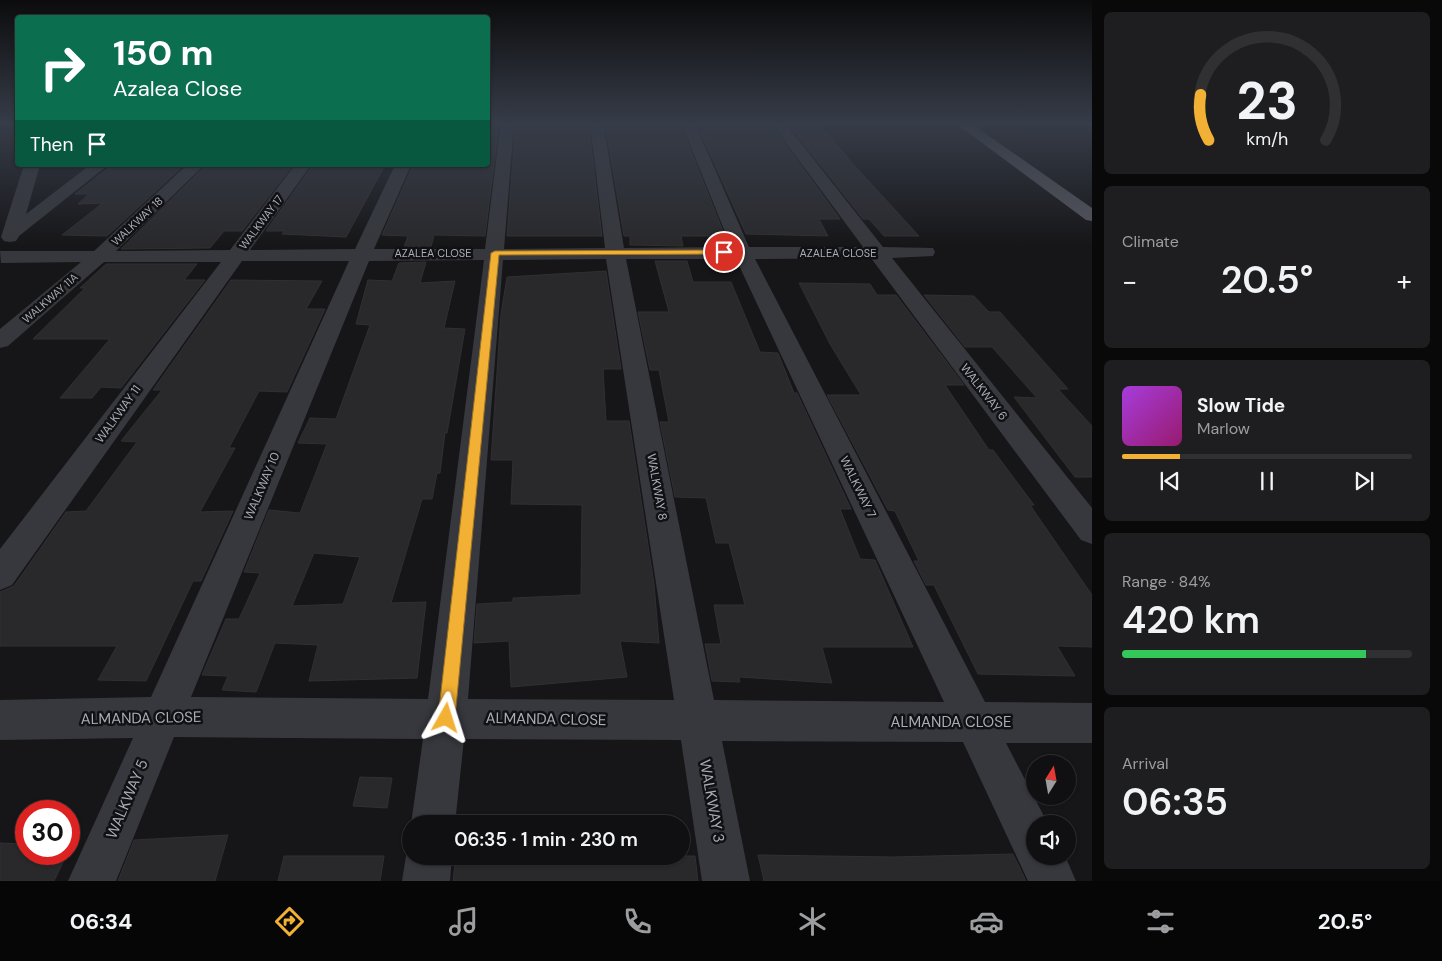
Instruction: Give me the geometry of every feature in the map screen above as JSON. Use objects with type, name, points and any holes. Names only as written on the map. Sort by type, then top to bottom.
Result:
[{"type":"main road","points":[[1018,163],[1092,216]]},
{"type":"street","points":[[434,815],[504,163]]},
{"type":"street","name":"WALKWAY 8","points":[[602,163],[616,253],[698,720]]},
{"type":"street","name":"WALKWAY 7","points":[[704,163],[742,252],[1026,827]]},
{"type":"street","name":"WALKWAY 6","points":[[808,163],[1092,531]]},
{"type":"street","points":[[0,258],[11,234],[31,167]]},
{"type":"street","points":[[11,234],[97,167]]},
{"type":"street","name":"WALKWAY 18","points":[[101,255],[194,167]]},
{"type":"street","name":"WALKWAY 17","points":[[236,254],[301,167]]},
{"type":"street","name":"WALKWAY 10","points":[[161,717],[362,254],[402,167]]},
{"type":"street","name":"AZALEA CLOSE","points":[[0,258],[236,254],[926,252]]},
{"type":"street","name":"WALKWAY 11","points":[[0,574],[236,254]]},
{"type":"street","name":"WALKWAY 11A","points":[[0,341],[101,255]]},
{"type":"street","name":"ALMANDA CLOSE","points":[[0,720],[161,717],[1092,723]]},
{"type":"street","name":"WALKWAY 5","points":[[92,881],[161,717]]},
{"type":"street","name":"WALKWAY 3","points":[[698,720],[726,881]]},
{"type":"street","points":[[426,881],[428,865]]},
{"type":"street","points":[[1044,865],[1052,881]]},
{"type":"building","points":[[490,163],[494,163],[485,236],[434,235],[431,247],[404,247],[408,236],[382,235],[412,167],[490,167]]},
{"type":"building","points":[[513,163],[593,163],[602,236],[507,236]]},
{"type":"building","points":[[612,163],[696,163],[725,236],[681,236],[683,246],[630,245],[630,236],[624,236]]},
{"type":"building","points":[[714,163],[799,163],[840,219],[819,219],[828,236],[746,234]]},
{"type":"building","points":[[819,163],[852,163],[919,236],[884,236],[869,219],[863,219]]},
{"type":"building","points":[[110,167],[182,167],[107,236],[62,235],[103,203],[78,204],[89,194],[75,194]]},
{"type":"building","points":[[204,167],[291,167],[242,231],[224,231],[210,248],[121,249]]},
{"type":"building","points":[[312,167],[384,167],[346,237],[282,234],[285,231],[266,231]]},
{"type":"building","points":[[655,261],[687,261],[693,282],[731,282],[760,352],[778,353],[794,393],[797,393],[851,509],[840,509],[860,559],[875,560],[913,647],[822,647],[832,683],[739,677],[740,682],[712,681],[705,644],[721,644],[714,605],[745,605],[729,543],[716,543],[706,498],[675,497],[660,422],[669,422],[659,370],[650,370],[638,312],[669,312]]},
{"type":"building","points":[[426,262],[420,283],[455,281],[444,328],[465,329],[447,433],[445,433],[440,473],[437,473],[432,499],[422,499],[391,603],[426,602],[417,678],[309,681],[318,645],[275,643],[256,692],[222,690],[228,676],[202,675],[226,619],[239,619],[260,573],[244,572],[269,510],[300,513],[327,444],[298,443],[310,418],[336,419],[370,325],[356,324],[368,280],[392,281],[399,263]],"holes":[[[314,553],[360,557],[343,604],[292,606]]]},
{"type":"building","points":[[106,264],[197,264],[184,280],[205,280],[121,388],[101,387],[92,398],[60,398],[110,339],[33,339],[85,288],[80,288]]},
{"type":"building","points":[[606,271],[621,369],[603,369],[606,421],[629,421],[654,584],[659,643],[620,641],[627,677],[511,687],[509,641],[474,643],[477,604],[513,602],[513,598],[581,595],[582,505],[511,504],[513,460],[491,460],[501,314],[507,277]]},
{"type":"building","points":[[231,280],[322,281],[306,309],[325,309],[287,392],[259,391],[229,448],[235,448],[200,512],[233,511],[201,581],[193,581],[146,681],[98,680],[117,646],[0,646],[0,592],[14,586],[66,512],[86,511],[137,442],[121,441],[162,390],[153,390]]},
{"type":"building","points":[[799,283],[870,284],[877,295],[896,295],[964,385],[945,385],[989,450],[993,450],[1034,505],[1030,505],[1092,595],[1092,647],[1057,646],[1075,676],[978,674],[934,585],[926,585],[914,561],[919,561],[895,511],[888,510],[827,395],[861,395],[830,344]]},
{"type":"building","points":[[924,295],[974,296],[989,312],[1000,312],[1068,389],[1058,389],[1092,426],[1092,477],[1075,477],[1014,397],[1037,398],[992,347],[965,347]]},
{"type":"building","points":[[360,777],[392,778],[387,808],[353,806]]},
{"type":"building","points":[[228,835],[215,881],[118,881],[134,840]]},
{"type":"building","points":[[0,843],[15,844],[15,865],[62,865],[54,881],[0,881]]},
{"type":"building","points":[[1013,854],[1026,881],[764,881],[758,855],[893,857]]},
{"type":"building","points":[[284,856],[384,856],[380,881],[278,881]]},
{"type":"building","points":[[690,856],[695,856],[698,881],[453,881],[455,865],[690,865]]},
{"type":"route","points":[[446,718],[495,253],[724,252]]}]
